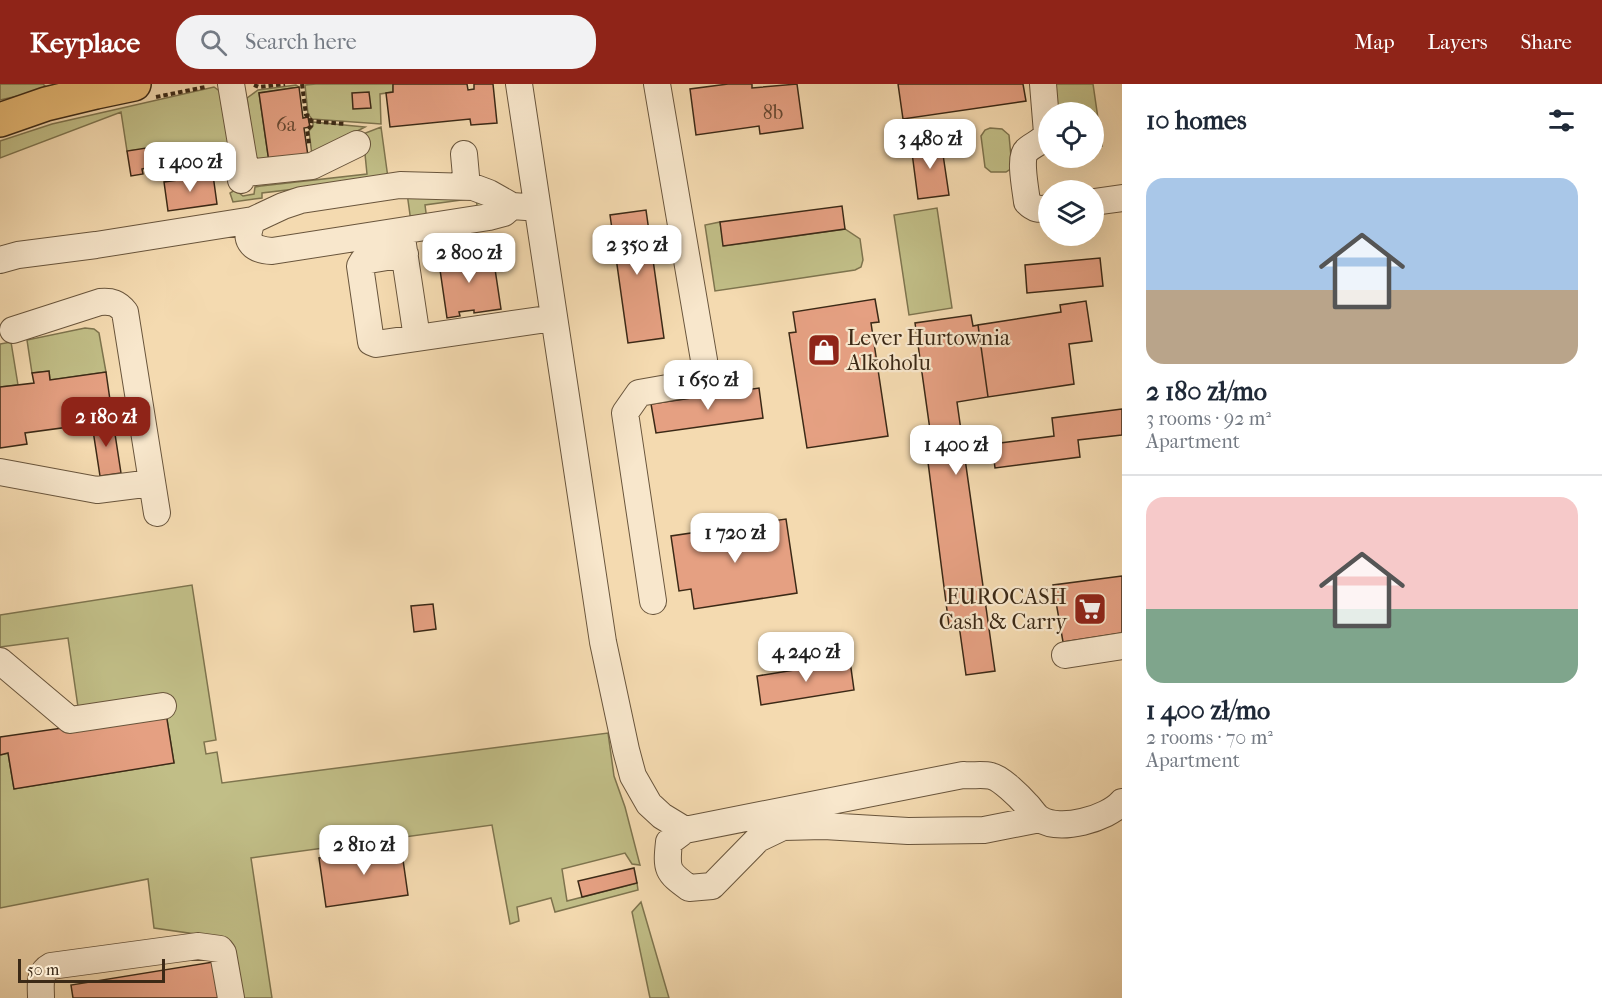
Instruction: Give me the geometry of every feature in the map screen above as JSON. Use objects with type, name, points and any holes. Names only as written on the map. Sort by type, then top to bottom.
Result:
[{"type":"main road","points":[[0,120],[54,94],[96,92],[134,84]]},
{"type":"street","points":[[231,84],[243,177],[312,166],[354,134]]},
{"type":"street","points":[[519,84],[603,642],[631,767],[649,804],[662,816],[685,830]]},
{"type":"street","points":[[653,601],[626,413],[639,393],[690,384],[701,374],[704,360],[657,84]]},
{"type":"street","points":[[1038,210],[1028,202],[1023,157],[1027,149],[1041,142],[1047,133],[1042,84]]},
{"type":"street","points":[[0,108],[54,94]]},
{"type":"street","points":[[464,154],[467,187]]},
{"type":"street","points":[[0,260],[18,255],[253,220],[301,200],[400,185],[473,187],[512,206],[537,206]]},
{"type":"street","points":[[1104,201],[1122,198]]},
{"type":"street","points":[[512,206],[504,213],[403,243],[363,261],[360,266],[371,342],[376,344],[554,318]]},
{"type":"street","points":[[253,220],[248,229],[249,240],[254,247],[260,250],[403,243]]},
{"type":"street","points":[[403,243],[417,338]]},
{"type":"street","points":[[13,330],[100,302],[111,301],[119,304],[126,312],[157,513]]},
{"type":"street","points":[[0,472],[98,490],[152,483]]},
{"type":"street","points":[[1065,655],[1122,646]]},
{"type":"street","points":[[0,661],[70,720],[163,706]]},
{"type":"street","points":[[1040,819],[1020,797],[993,776],[963,775],[685,830],[669,842],[667,861],[670,875],[689,888],[712,886],[758,839],[783,827],[824,826],[908,831],[984,830],[1040,819],[1055,823],[1073,823],[1094,819],[1117,808],[1122,802]]},
{"type":"street","points":[[41,998],[41,975],[51,966],[198,946],[220,948],[224,953],[231,998]]},
{"type":"path","points":[[254,84],[259,87],[285,84]]},
{"type":"path","points":[[302,84],[306,115],[310,116],[311,126],[307,130],[309,149]]},
{"type":"path","points":[[310,120],[354,134]]},
{"type":"shaded area","points":[[0,84],[43,84],[48,89],[0,100]]},
{"type":"shaded area","points":[[393,84],[393,92],[380,94],[381,124],[312,119],[308,114],[305,85]]},
{"type":"shaded area","points":[[1054,84],[1093,84],[1096,102],[1057,102]]},
{"type":"shaded area","points":[[296,85],[299,87],[259,93],[269,162],[256,164],[247,98],[258,90]]},
{"type":"shaded area","points":[[214,87],[221,92],[231,161],[154,174],[146,149],[127,151],[121,112],[0,158],[0,141],[52,124]]},
{"type":"shaded area","points":[[313,122],[365,127],[312,155],[309,131]]},
{"type":"shaded area","points":[[381,127],[388,178],[262,193],[262,198],[233,202],[230,193],[235,190],[243,196],[254,194],[255,187],[367,174],[363,134]]},
{"type":"shaded area","points":[[1002,129],[1009,135],[1012,168],[1006,172],[991,172],[985,167],[981,136],[985,130]]},
{"type":"shaded area","points":[[407,193],[483,197],[488,199],[489,208],[486,212],[478,213],[476,198],[425,205],[427,220],[411,222]]},
{"type":"shaded area","points":[[937,208],[952,308],[909,315],[894,215]]},
{"type":"shaded area","points":[[720,222],[724,246],[845,229],[860,239],[863,260],[861,267],[855,270],[715,291],[705,225]]},
{"type":"shaded area","points":[[85,328],[94,329],[99,333],[106,372],[50,380],[49,371],[32,373],[27,340]]},
{"type":"shaded area","points":[[11,342],[18,385],[0,387],[0,344]]},
{"type":"shaded area","points":[[192,585],[216,740],[204,742],[206,754],[217,752],[222,783],[608,733],[614,776],[625,807],[640,865],[632,864],[625,853],[562,869],[567,901],[637,883],[638,890],[555,912],[551,898],[517,907],[519,921],[510,924],[492,825],[251,858],[272,998],[238,998],[216,937],[154,928],[148,879],[0,908],[0,755],[8,753],[14,789],[174,763],[164,701],[79,714],[68,638],[0,647],[0,615]]},
{"type":"shaded area","points":[[641,902],[669,998],[650,998],[632,912]]},
{"type":"building","points":[[393,84],[467,84],[468,90],[474,89],[474,84],[493,84],[497,123],[471,125],[470,119],[390,127],[386,93],[393,92]]},
{"type":"building","points":[[728,84],[752,84],[752,88],[797,84],[803,128],[760,134],[759,126],[696,135],[690,89]]},
{"type":"building","points":[[898,84],[1023,84],[1026,101],[903,119]]},
{"type":"building","points":[[299,87],[303,118],[308,117],[310,127],[304,128],[308,156],[269,162],[259,93]]},
{"type":"building","points":[[369,92],[371,108],[353,109],[352,93]]},
{"type":"building","points":[[941,141],[949,195],[918,199],[911,145]]},
{"type":"building","points":[[146,148],[150,167],[142,169],[143,174],[131,176],[127,151]]},
{"type":"building","points":[[213,175],[217,204],[168,211],[164,182]]},
{"type":"building","points":[[842,206],[845,229],[723,246],[720,222]]},
{"type":"building","points":[[646,210],[664,338],[628,343],[610,215]]},
{"type":"building","points":[[492,249],[501,309],[474,313],[474,310],[459,312],[460,316],[447,318],[438,256],[458,253],[459,262],[475,260],[473,252]]},
{"type":"building","points":[[1100,258],[1103,286],[1027,293],[1025,265]]},
{"type":"building","points":[[875,299],[879,322],[871,323],[888,436],[807,448],[789,333],[796,332],[793,312]]},
{"type":"building","points":[[1086,301],[1092,341],[1069,344],[1074,384],[988,397],[978,325],[1061,312],[1060,305]]},
{"type":"building","points":[[971,315],[973,326],[978,325],[988,397],[957,402],[995,671],[966,675],[959,625],[949,626],[924,431],[930,430],[915,323]]},
{"type":"building","points":[[49,371],[50,380],[106,372],[113,421],[25,433],[27,444],[0,448],[0,387],[34,383],[32,373]]},
{"type":"building","points":[[759,388],[763,418],[656,433],[651,404]]},
{"type":"building","points":[[1122,409],[1122,435],[1078,440],[1080,457],[995,468],[992,444],[1054,436],[1052,418]]},
{"type":"building","points":[[113,421],[121,473],[100,476],[92,424]]},
{"type":"building","points":[[786,519],[797,593],[694,609],[691,589],[679,591],[671,536]]},
{"type":"building","name":"EUROCASH Cash & Carry","points":[[1122,576],[1122,633],[1063,642],[1053,585]]},
{"type":"building","points":[[433,604],[436,629],[414,632],[411,606]]},
{"type":"building","points":[[850,661],[854,690],[761,705],[757,676]]},
{"type":"building","points":[[166,713],[174,763],[14,789],[8,753],[0,755],[0,737]]},
{"type":"building","points":[[401,846],[408,895],[326,907],[319,858]]},
{"type":"building","points":[[634,868],[637,883],[582,897],[578,881]]},
{"type":"building","points":[[213,962],[219,998],[73,998],[71,985]]},
{"type":"place","name":"Lever Hurtownia Alkoholu","points":[[824,350]]},
{"type":"place","name":"EUROCASH Cash & Carry","points":[[1090,609]]}]
